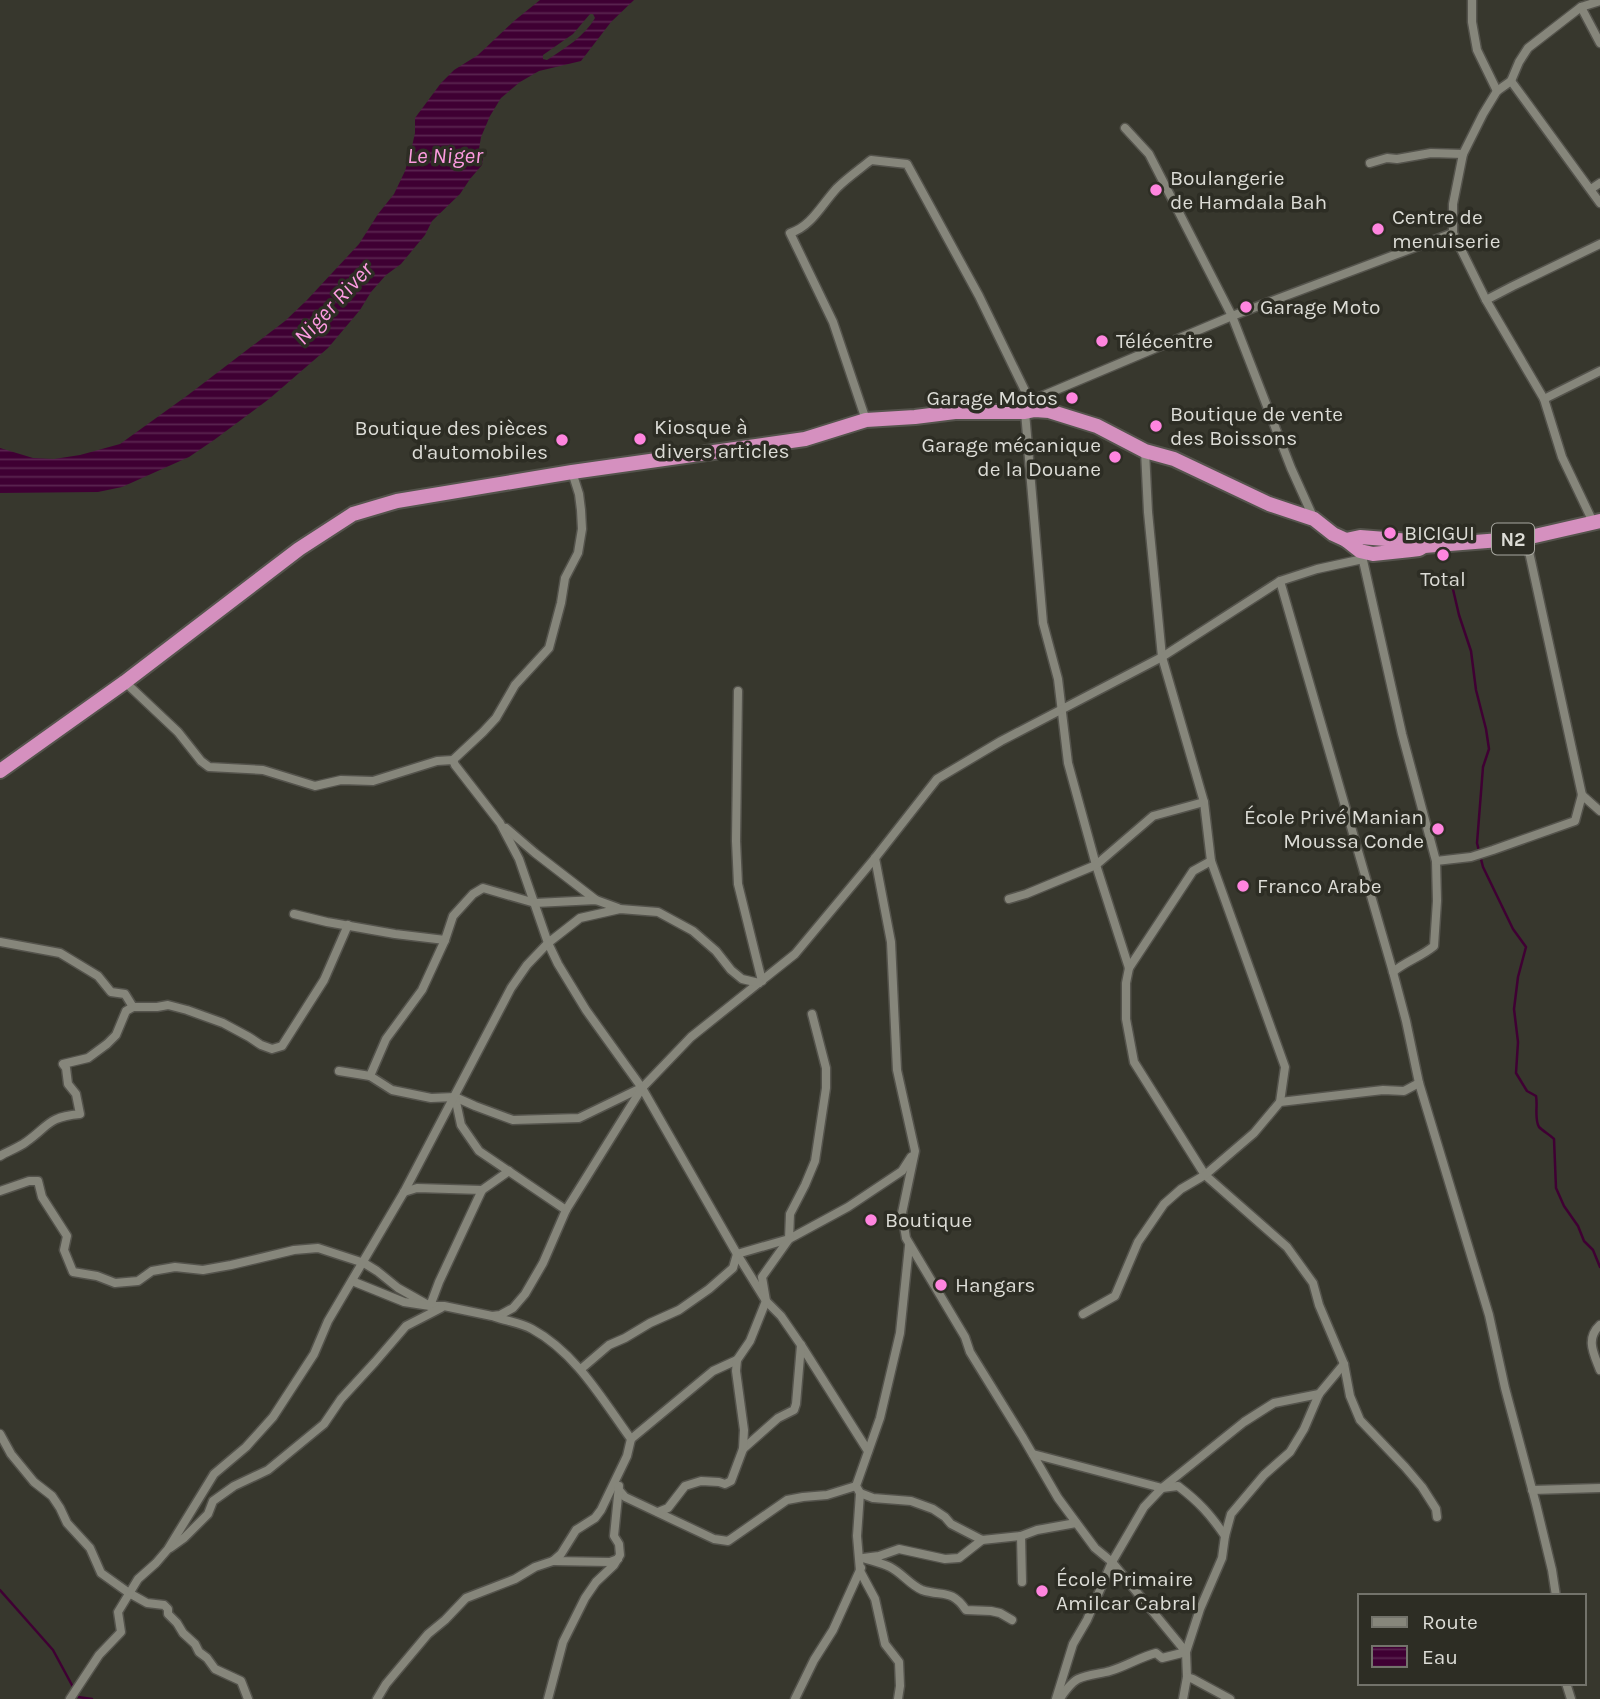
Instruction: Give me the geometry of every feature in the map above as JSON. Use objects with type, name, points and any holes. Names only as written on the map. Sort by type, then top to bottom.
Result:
[{"type":"highway","points":[[0,771],[125,682],[299,550],[353,514],[397,500],[805,439],[866,420],[1028,406],[1035,410],[1049,411],[1097,426],[1146,451],[1174,459],[1269,504],[1314,519],[1333,534],[1357,547]]},
{"type":"highway","name":"N2","points":[[1357,547],[1373,554],[1399,552],[1424,546],[1525,538],[1597,521]]},
{"type":"street","points":[[1472,0],[1472,22],[1477,50],[1497,91]]},
{"type":"street","points":[[1597,521],[1562,457],[1544,399],[1486,300],[1454,233],[1453,204],[1463,155],[1483,114],[1497,91],[1511,81],[1528,48],[1581,7],[1600,1]]},
{"type":"street","points":[[1581,7],[1600,43]]},
{"type":"street","points":[[1511,81],[1600,203]]},
{"type":"street","points":[[1125,128],[1149,154],[1232,316],[1291,468],[1314,519]]},
{"type":"street","points":[[1370,163],[1387,158],[1397,159],[1431,153],[1463,155]]},
{"type":"street","points":[[866,420],[833,321],[790,233],[806,225],[839,187],[871,160],[907,164],[979,296],[1028,406],[1043,623],[1058,679],[1068,763],[1096,865],[1129,968]]},
{"type":"street","points":[[1591,189],[1600,183]]},
{"type":"street","points":[[1028,406],[1232,316],[1454,233]]},
{"type":"street","points":[[1486,300],[1600,244]]},
{"type":"street","points":[[1544,399],[1600,371]]},
{"type":"street","points":[[1083,1314],[1113,1297],[1138,1242],[1164,1204],[1181,1189],[1205,1175],[1254,1133],[1280,1102],[1285,1067],[1211,861],[1205,802],[1162,657],[1146,494],[1146,451]]},
{"type":"street","points":[[125,682],[178,732],[209,767],[263,770],[315,786],[341,780],[373,781],[436,761],[453,760],[496,718],[515,685],[548,648],[565,578],[578,553],[582,529],[579,494],[572,472]]},
{"type":"street","points":[[1436,862],[1471,857],[1575,821],[1582,795],[1525,538]]},
{"type":"street","points":[[492,1316],[500,1315],[513,1307],[525,1294],[544,1262],[566,1210],[642,1088],[691,1037],[795,954],[937,779],[1001,741],[1162,657],[1280,581],[1317,569],[1357,547],[1436,862],[1434,946],[1421,957],[1406,962],[1393,972]]},
{"type":"street","points":[[1280,581],[1393,972],[1419,1083],[1489,1315],[1556,1594]]},
{"type":"street","points":[[738,691],[738,884],[761,982]]},
{"type":"street","points":[[453,760],[500,823],[519,859],[548,943],[586,1010],[642,1088],[737,1254],[766,1300],[801,1345],[868,1451]]},
{"type":"street","points":[[1582,795],[1600,811]]},
{"type":"street","points":[[1009,899],[1096,865],[1153,817],[1205,802]]},
{"type":"street","points":[[500,823],[596,900],[620,909],[658,912],[693,931],[742,979],[761,982]]},
{"type":"street","points":[[875,858],[891,942],[897,1070],[915,1151],[902,1213],[909,1246],[1058,1498],[1095,1548],[1112,1562],[1186,1652]]},
{"type":"street","points":[[1211,861],[1192,871],[1129,968],[1126,983],[1126,1019],[1134,1062],[1205,1175],[1287,1247],[1313,1283],[1319,1305],[1344,1364],[1350,1396],[1360,1420],[1422,1487],[1436,1509],[1437,1517]]},
{"type":"street","points":[[370,1076],[386,1039],[422,990],[453,916],[473,894],[483,888],[535,903],[596,900]]},
{"type":"street","points":[[70,1699],[99,1655],[121,1632],[118,1612],[138,1579],[168,1549],[214,1474],[246,1447],[273,1417],[314,1354],[328,1321],[404,1192],[511,988],[527,965],[548,943],[580,918],[620,909]]},
{"type":"street","points":[[295,914],[395,934],[445,940]]},
{"type":"street","points":[[0,1156],[26,1142],[50,1121],[65,1115],[80,1114],[76,1094],[68,1084],[63,1064],[88,1058],[107,1044],[116,1035],[126,1011],[133,1007],[169,1005],[223,1023],[272,1049],[282,1046],[324,980],[348,925]]},
{"type":"street","points":[[0,942],[60,953],[97,976],[111,992],[125,994],[133,1007]]},
{"type":"street","points":[[658,1512],[668,1508],[685,1486],[701,1481],[726,1484],[731,1481],[743,1448],[744,1430],[737,1360],[750,1341],[766,1300],[762,1277],[789,1238],[790,1214],[815,1161],[827,1068],[812,1014]]},
{"type":"street","points":[[339,1072],[370,1076],[391,1090],[431,1098],[455,1097],[513,1120],[579,1118],[642,1088]]},
{"type":"street","points":[[1280,1102],[1384,1090],[1404,1091],[1419,1083]]},
{"type":"street","points":[[455,1097],[461,1125],[479,1151],[566,1210]]},
{"type":"street","points":[[737,1254],[789,1238],[848,1207],[902,1171],[915,1151]]},
{"type":"street","points":[[430,1306],[482,1190],[509,1171]]},
{"type":"street","points":[[0,1191],[29,1181],[38,1181],[42,1197],[67,1236],[64,1250],[73,1272],[116,1283],[138,1281],[152,1271],[175,1266],[203,1270],[295,1250],[318,1248],[364,1262],[398,1288],[430,1306]]},
{"type":"street","points":[[404,1192],[417,1188],[482,1190]]},
{"type":"street","points":[[898,1699],[898,1662],[885,1644],[875,1599],[860,1571],[857,1536],[858,1490],[880,1418],[900,1333],[909,1246]]},
{"type":"street","points":[[581,1369],[609,1345],[679,1310],[709,1289],[733,1268],[737,1254]]},
{"type":"street","points":[[352,1281],[404,1302],[444,1306],[531,1328],[581,1369],[631,1439]]},
{"type":"street","points":[[168,1549],[184,1538],[208,1514],[213,1501],[234,1486],[268,1470],[324,1424],[341,1399],[405,1326],[444,1306]]},
{"type":"street","points":[[1600,1325],[1594,1331],[1591,1346],[1600,1370]]},
{"type":"street","points":[[743,1448],[778,1418],[794,1410],[801,1345]]},
{"type":"street","points":[[553,1561],[561,1554],[576,1530],[595,1518],[601,1510],[627,1456],[631,1439],[713,1371],[737,1360]]},
{"type":"street","points":[[1183,1699],[1187,1677],[1186,1652],[1200,1609],[1222,1559],[1231,1514],[1264,1475],[1290,1452],[1304,1429],[1318,1394],[1344,1364]]},
{"type":"street","points":[[1058,1699],[1073,1644],[1087,1620],[1112,1562],[1144,1507],[1162,1488],[1244,1422],[1274,1404],[1318,1394]]},
{"type":"street","points":[[0,1434],[10,1454],[34,1482],[52,1496],[66,1523],[90,1548],[102,1573],[147,1603],[164,1605],[169,1609],[168,1614],[215,1669],[241,1681],[248,1699]]},
{"type":"street","points":[[1033,1454],[1162,1488],[1178,1486],[1209,1513],[1225,1536]]},
{"type":"street","points":[[548,1699],[563,1642],[585,1598],[596,1582],[614,1566],[620,1555],[614,1536],[619,1490],[617,1476]]},
{"type":"street","points":[[1531,1490],[1600,1489]]},
{"type":"street","points":[[619,1490],[625,1497],[714,1539],[728,1541],[787,1500],[858,1490],[873,1498],[911,1501],[933,1509],[951,1524],[982,1540],[1021,1536],[1076,1522]]},
{"type":"street","points":[[1021,1536],[1022,1581]]},
{"type":"street","points":[[863,1558],[899,1549],[945,1559],[959,1559],[982,1540]]},
{"type":"street","points":[[794,1699],[833,1630],[860,1571],[863,1558]]},
{"type":"street","points":[[863,1558],[890,1567],[923,1590],[959,1599],[966,1610],[991,1611],[1012,1620]]},
{"type":"street","points":[[377,1699],[386,1684],[428,1634],[466,1598],[553,1561],[610,1562],[618,1559]]},
{"type":"street","points":[[1058,1699],[1079,1679],[1110,1671],[1156,1653],[1162,1658],[1186,1652]]},
{"type":"street","points":[[1187,1677],[1230,1699]]},
{"type":"water","name":"Le Niger","points":[[540,0],[634,0],[611,22],[581,61],[539,71],[501,98],[481,137],[479,149],[482,165],[460,194],[432,221],[425,235],[401,264],[386,275],[371,292],[360,310],[328,348],[269,399],[189,457],[122,487],[98,492],[0,493],[0,448],[33,458],[54,459],[120,444],[285,321],[359,244],[394,194],[411,151],[415,118],[441,83],[454,70],[478,55]],"holes":[[[590,14],[595,18],[591,25],[580,36],[547,60],[543,59],[543,55],[573,34]]]},
{"type":"waterway","points":[[1452,585],[1471,651],[1476,690],[1489,749],[1483,767],[1477,843],[1483,867],[1513,929],[1526,947],[1518,977],[1514,1009],[1518,1042],[1516,1073],[1527,1091],[1536,1096],[1539,1127],[1554,1139],[1556,1188],[1584,1241],[1593,1250],[1600,1267]]},
{"type":"waterway","points":[[0,1590],[53,1650],[73,1687]]},
{"type":"waterway","points":[[76,1693],[78,1697],[92,1699]]},
{"type":"place","name":"Boulangerie de Hamdala Bah","points":[[1156,190]]},
{"type":"place","name":"Centre de menuiserie","points":[[1378,229]]},
{"type":"place","name":"Garage Moto","points":[[1246,307]]},
{"type":"place","name":"Télécentre","points":[[1102,341]]},
{"type":"place","name":"Garage Motos","points":[[1072,398]]},
{"type":"place","name":"Boutique de vente des Boissons","points":[[1156,426]]},
{"type":"place","name":"Kiosque à divers articles","points":[[640,439]]},
{"type":"place","name":"Boutique des pièces d'automobiles","points":[[562,440]]},
{"type":"place","name":"Garage mécanique de la Douane","points":[[1115,457]]},
{"type":"place","name":"BICIGUI","points":[[1390,533]]},
{"type":"place","name":"Total","points":[[1443,555]]},
{"type":"place","name":"École Privé Manian Moussa Conde","points":[[1438,829]]},
{"type":"place","name":"Franco Arabe","points":[[1243,886]]},
{"type":"place","name":"Boutique","points":[[871,1220]]},
{"type":"place","name":"Hangars","points":[[941,1285]]},
{"type":"place","name":"École Primaire Amilcar Cabral","points":[[1042,1591]]},
{"type":"water label","name":"Niger River","points":[[333,303]]}]
